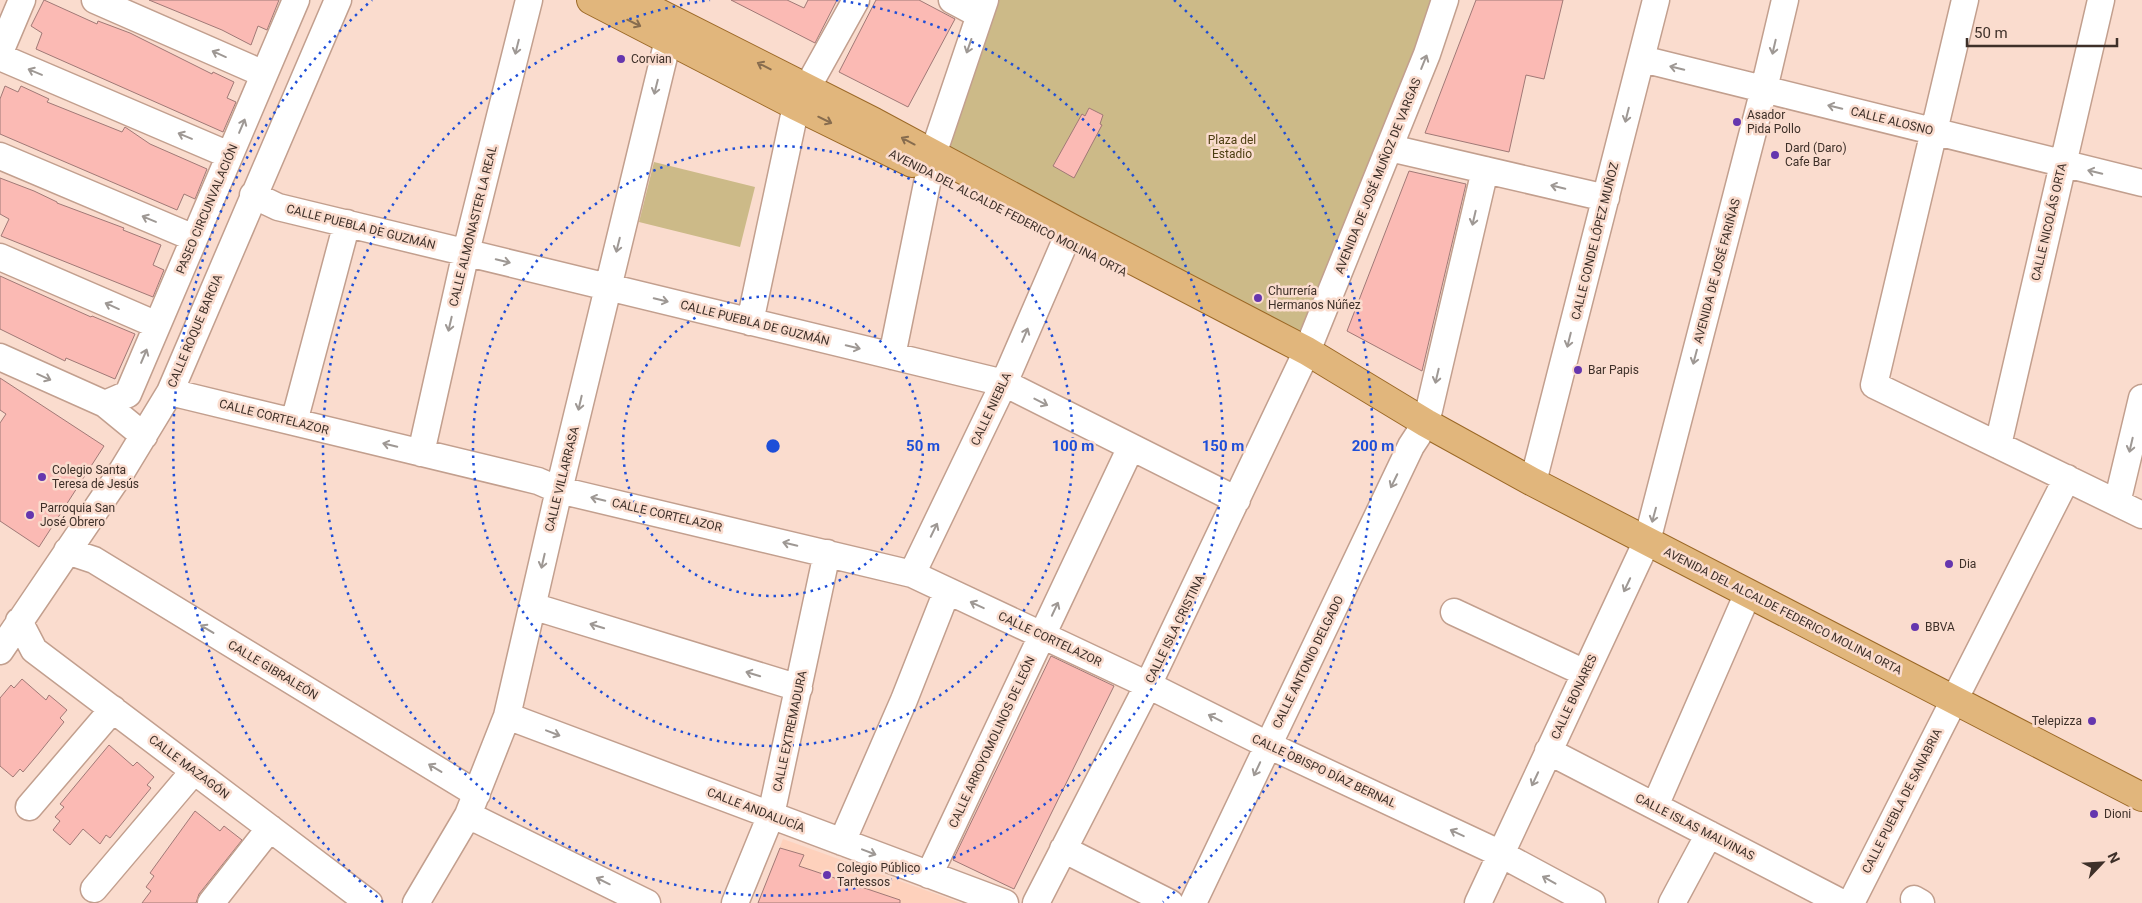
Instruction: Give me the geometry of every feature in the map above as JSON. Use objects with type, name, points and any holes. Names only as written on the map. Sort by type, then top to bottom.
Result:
[{"type":"main road","name":"AVENIDA DEL ALCALDE FEDERICO MOLINA ORTA","points":[[591,0],[668,40],[802,97],[931,163],[1073,230],[1533,482],[1953,699],[2141,793]]},
{"type":"main road","name":"AVENIDA DEL ALCALDE FEDERICO MOLINA ORTA","points":[[648,3],[802,97]]},
{"type":"main road","name":"AVENIDA DEL ALCALDE FEDERICO MOLINA ORTA","points":[[931,163],[1065,242],[1263,348],[1304,358]]},
{"type":"street","points":[[0,52],[22,0]]},
{"type":"street","points":[[95,0],[264,74]]},
{"type":"street","name":"PASEO CIRCUNVALACIÓN","points":[[116,399],[157,325],[296,0]]},
{"type":"street","name":"CALLE ROQUE BARCIA","points":[[0,651],[10,623],[67,551],[149,429],[170,392],[338,0]]},
{"type":"street","name":"CALLE ALMONASTER LA REAL","points":[[421,452],[466,252],[529,0]]},
{"type":"street","points":[[750,322],[802,97],[856,0]]},
{"type":"street","points":[[892,356],[931,163],[982,8],[952,0]]},
{"type":"street","name":"AVENIDA DE JOSÉ MUÑOZ DE VARGAS","points":[[1304,358],[1428,54],[1445,0]]},
{"type":"street","name":"CALLE CONDE LÓPEZ MUÑOZ","points":[[1533,482],[1656,0]]},
{"type":"street","name":"AVENIDA DE JOSÉ FARIÑAS","points":[[1647,541],[1764,89],[1785,0]]},
{"type":"street","points":[[1965,0],[1874,385],[2142,515]]},
{"type":"street","name":"CALLE NICOLÁS ORTA","points":[[1998,445],[2062,164],[2102,0]]},
{"type":"street","name":"CALLE VILLARRASA","points":[[416,903],[472,804],[507,716],[559,490],[668,40]]},
{"type":"street","points":[[0,57],[230,155]]},
{"type":"street","name":"CALLE ALOSNO","points":[[1642,59],[2142,184]]},
{"type":"street","points":[[1390,148],[1606,198]]},
{"type":"street","points":[[0,156],[194,238]]},
{"type":"street","name":"CALLE ANTONIO DELGADO","points":[[1193,903],[1411,446],[1426,423],[1485,170]]},
{"type":"street","name":"CALLE PUEBLA DE GUZMÁN","points":[[253,195],[278,206],[1004,383],[1238,500]]},
{"type":"street","points":[[294,422],[347,223]]},
{"type":"street","name":"CALLE NIEBLA","points":[[912,574],[1004,383],[1065,242]]},
{"type":"street","points":[[0,257],[157,325]]},
{"type":"street","points":[[0,357],[116,399],[136,410],[149,429]]},
{"type":"street","name":"CALLE ISLA CRISTINA","points":[[1036,903],[1148,685],[1238,500],[1304,358]]},
{"type":"street","name":"CALLE CORTELAZOR","points":[[170,392],[538,481],[559,490],[912,574],[1148,685]]},
{"type":"street","points":[[2117,503],[2142,398]]},
{"type":"street","name":"CALLE ARROYOMOLINOS DE LEÓN","points":[[929,875],[1131,447]]},
{"type":"street","name":"CALLE PUEBLA DE SANABRIA","points":[[1851,903],[2067,478]]},
{"type":"street","name":"CALLE BONARES","points":[[1478,903],[1647,541]]},
{"type":"street","name":"CALLE GIBRALEÓN","points":[[67,551],[94,560],[472,804],[647,903]]},
{"type":"street","name":"CALLE EXTREMADURA","points":[[735,903],[771,815],[827,553]]},
{"type":"street","points":[[842,842],[904,700],[947,591]]},
{"type":"street","points":[[1654,806],[1748,593]]},
{"type":"street","points":[[532,606],[799,688]]},
{"type":"street","points":[[1454,612],[1585,673]]},
{"type":"street","name":"CALLE MAZAGÓN","points":[[10,623],[34,650],[369,903]]},
{"type":"street","name":"CALLE OBISPO DÍAZ BERNAL","points":[[1148,685],[1268,745],[1501,854],[1592,903]]},
{"type":"street","points":[[29,807],[113,709]]},
{"type":"street","name":"CALLE ANDALUCÍA","points":[[507,716],[1005,903]]},
{"type":"street","name":"CALLE ISLAS MALVINAS","points":[[1548,751],[1842,903]]},
{"type":"street","points":[[94,889],[194,770]]},
{"type":"street","points":[[212,903],[270,828]]},
{"type":"street","points":[[1672,903],[1709,834]]},
{"type":"street","points":[[1063,849],[1170,903]]},
{"type":"shaded area","name":"Colegio Público Tartessos","points":[[783,839],[961,903],[758,903]]},
{"type":"green space","name":"Plaza del Estadio","points":[[985,0],[1445,0],[1307,351],[933,154]]},
{"type":"green space","points":[[654,162],[755,187],[740,247],[639,222]]},
{"type":"building","points":[[44,0],[97,24],[98,21],[130,33],[212,74],[213,72],[234,82],[227,98],[236,102],[223,132],[36,49],[42,33],[31,26]]},
{"type":"building","points":[[149,0],[279,0],[267,30],[258,26],[251,45],[222,30]]},
{"type":"building","points":[[731,0],[787,0],[804,8],[808,0],[837,0],[815,43]]},
{"type":"building","points":[[876,0],[919,0],[955,19],[908,107],[839,72]]},
{"type":"building","points":[[1476,0],[1563,0],[1544,79],[1526,75],[1509,152],[1425,133]]},
{"type":"building","points":[[5,86],[18,92],[21,86],[49,99],[47,102],[122,132],[125,127],[150,144],[207,169],[195,199],[184,194],[177,210],[0,134],[0,99]]},
{"type":"building","points":[[1089,108],[1103,115],[1100,124],[1102,125],[1074,178],[1053,166],[1082,114],[1085,116]]},
{"type":"building","points":[[1409,171],[1466,184],[1422,371],[1347,331]]},
{"type":"building","points":[[0,178],[161,245],[153,265],[164,270],[153,297],[1,236],[9,219],[0,214]]},
{"type":"building","points":[[0,276],[91,317],[135,334],[115,379],[66,358],[65,361],[0,329]]},
{"type":"building","name":"Colegio Santa Teresa de Jesús","points":[[0,378],[104,446],[39,547],[0,521],[0,423],[6,414],[0,410]]},
{"type":"building","points":[[1051,656],[1114,686],[1014,889],[953,860]]},
{"type":"building","points":[[22,679],[46,700],[49,695],[67,710],[60,718],[64,722],[23,772],[20,769],[13,777],[0,766],[0,698],[11,685],[14,688]]},
{"type":"building","points":[[109,745],[133,766],[137,762],[154,777],[147,785],[151,788],[110,838],[106,835],[100,844],[83,829],[70,845],[53,830],[60,821],[55,817],[64,807],[60,804]]},
{"type":"building","points":[[195,811],[220,831],[224,826],[242,840],[199,894],[196,903],[142,903],[151,891],[146,887],[154,876],[150,873]]},
{"type":"building","points":[[780,848],[804,855],[799,866],[900,900],[900,903],[758,903]]},
{"type":"place","name":"Corvian","points":[[621,59]]},
{"type":"place","name":"Asador Pida Pollo","points":[[1737,122]]},
{"type":"place","name":"Dard (Daro) Cafe Bar","points":[[1775,155]]},
{"type":"place","name":"Churrería Hermanos Núñez","points":[[1258,298]]},
{"type":"place","name":"Bar Papis","points":[[1578,370]]},
{"type":"place","name":"Colegio Santa Teresa de Jesús","points":[[42,477]]},
{"type":"place","name":"Parroquia San José Obrero","points":[[30,515]]},
{"type":"place","name":"Dia","points":[[1949,564]]},
{"type":"place","name":"BBVA","points":[[1915,627]]},
{"type":"place","name":"Telepizza","points":[[2092,721]]},
{"type":"place","name":"Dioni","points":[[2094,814]]},
{"type":"place","name":"Colegio Público Tartessos","points":[[827,875]]}]
